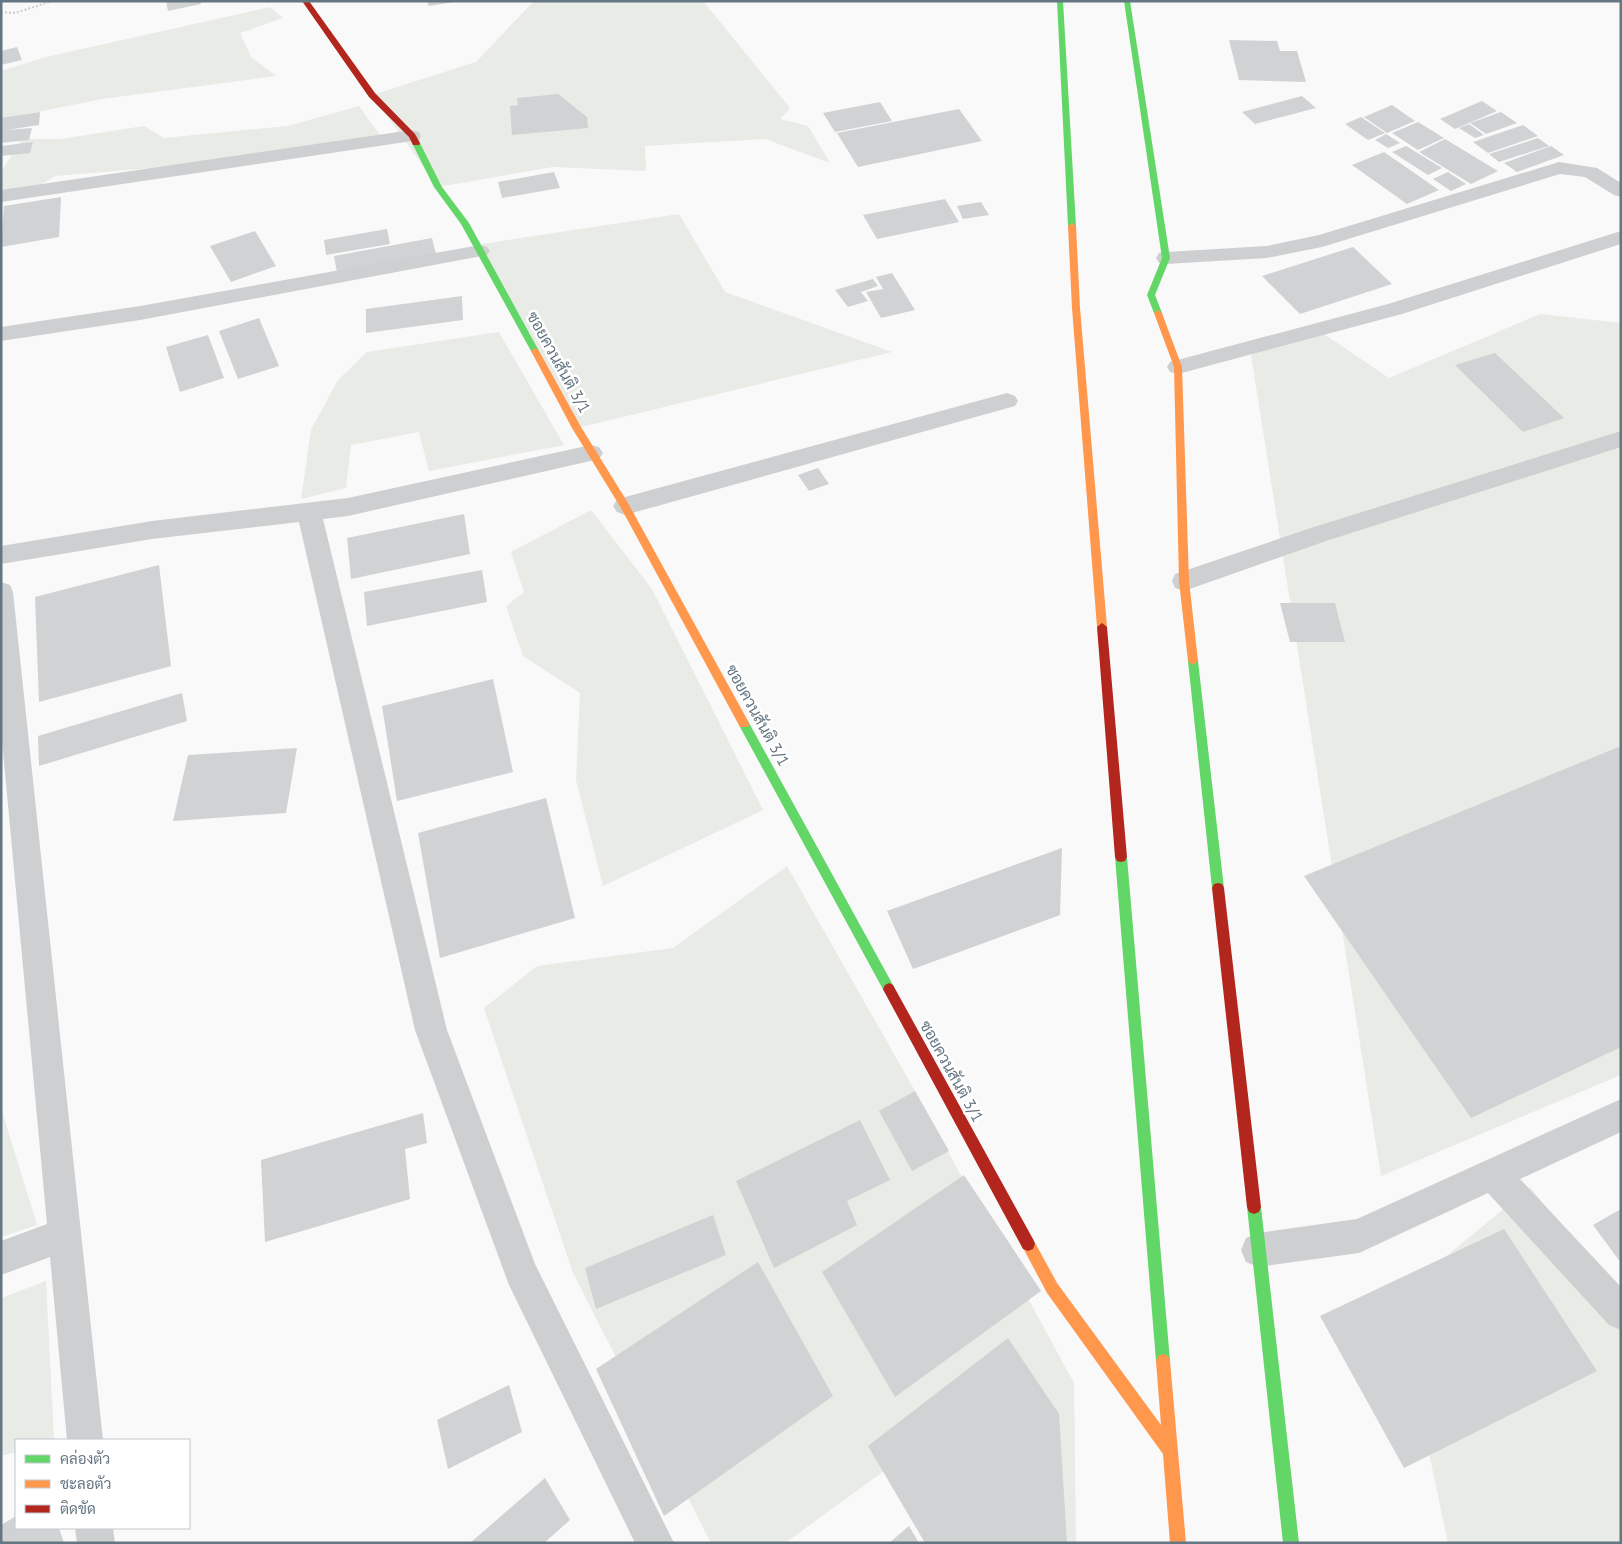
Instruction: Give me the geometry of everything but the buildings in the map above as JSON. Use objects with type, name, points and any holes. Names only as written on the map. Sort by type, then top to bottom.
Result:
[{"type":"main road","name":"ซอยควนสันติ 3/1","points":[[306,1],[372,95],[412,136],[438,187],[464,223],[591,453],[625,506],[1052,1288],[1172,1452]]},
{"type":"main road","points":[[1060,1],[1076,308],[1172,1452],[1178,1543]]},
{"type":"main road","points":[[1127,1],[1166,258],[1151,295],[1178,368],[1184,580],[1291,1543]]},
{"type":"street","points":[[1,196],[412,136]]},
{"type":"street","points":[[1166,258],[1268,252],[1322,241],[1559,168],[1590,172],[1621,191]]},
{"type":"street","points":[[1178,368],[1395,309],[1621,237]]},
{"type":"street","points":[[1,334],[140,313],[480,251]]},
{"type":"street","points":[[625,506],[1008,401]]},
{"type":"street","points":[[1184,580],[1320,534],[1621,439]]},
{"type":"street","points":[[1,555],[152,530],[348,507],[591,453]]},
{"type":"street","points":[[309,512],[431,1030],[521,1273],[655,1543]]},
{"type":"street","points":[[1,592],[85,1439]]},
{"type":"street","points":[[1258,1250],[1359,1236],[1621,1114]]},
{"type":"street","points":[[1493,1174],[1621,1313]]},
{"type":"street","points":[[1,1258],[65,1234]]},
{"type":"street","points":[[94,1529],[96,1543]]},
{"type":"path","points":[[1,12],[15,13],[52,1]]},
{"type":"shaded area","points":[[534,1],[703,1],[790,108],[780,119],[808,126],[830,163],[765,139],[645,146],[646,171],[553,167],[438,187],[372,95],[476,62]]},
{"type":"shaded area","points":[[270,7],[283,18],[240,33],[251,57],[276,76],[102,99],[1,119],[1,71],[46,57]]},
{"type":"shaded area","points":[[359,106],[384,141],[199,164],[56,176],[33,189],[1,197],[1,172],[22,139],[61,139],[144,126],[164,138],[288,126]]},
{"type":"shaded area","points":[[679,214],[725,292],[892,352],[577,428],[476,245]]},
{"type":"shaded area","points":[[1540,314],[1621,323],[1621,1075],[1381,1176],[1251,355],[1315,328],[1389,378]]},
{"type":"shaded area","points":[[499,332],[564,445],[429,471],[419,432],[351,445],[346,488],[301,499],[311,430],[338,380],[367,352]]},
{"type":"shaded area","points":[[591,510],[652,589],[763,810],[603,886],[576,780],[580,693],[523,656],[506,606],[524,592],[511,552]]},
{"type":"shaded area","points":[[787,866],[915,1091],[1074,1383],[1076,1543],[946,1543],[950,1423],[785,1543],[711,1543],[573,1273],[484,1008],[537,966],[673,948]]},
{"type":"shaded area","points":[[1,1108],[37,1225],[1,1237]]},
{"type":"shaded area","points":[[1530,1187],[1621,1299],[1621,1543],[1448,1543],[1396,1298]]},
{"type":"shaded area","points":[[46,1281],[54,1439],[15,1439],[15,1452],[1,1456],[1,1298]]},
{"type":"traffic: fast","points":[[1060,1],[1072,226]]},
{"type":"traffic: fast","points":[[1127,1],[1166,258],[1151,295],[1158,313]]},
{"type":"traffic: fast","points":[[416,143],[438,187],[465,223],[535,351]]},
{"type":"traffic: fast","points":[[1193,661],[1218,888]]},
{"type":"traffic: fast","points":[[744,724],[889,989]]},
{"type":"traffic: fast","points":[[1121,857],[1163,1361]]},
{"type":"traffic: fast","points":[[1254,1207],[1291,1543]]},
{"type":"traffic: slow","points":[[1072,226],[1076,308],[1102,627]]},
{"type":"traffic: slow","points":[[1158,313],[1178,367],[1184,581],[1193,661]]},
{"type":"traffic: slow","points":[[535,351],[577,428],[625,506],[744,724]]},
{"type":"traffic: slow","points":[[1028,1244],[1052,1288],[1171,1452]]},
{"type":"traffic: slow","points":[[1163,1361],[1178,1543]]},
{"type":"traffic: jam","points":[[305,1],[372,95],[412,136],[416,143]]},
{"type":"traffic: jam","points":[[1102,627],[1121,857]]},
{"type":"traffic: jam","points":[[1218,888],[1254,1207]]},
{"type":"traffic: jam","points":[[889,989],[1028,1244]]}]
